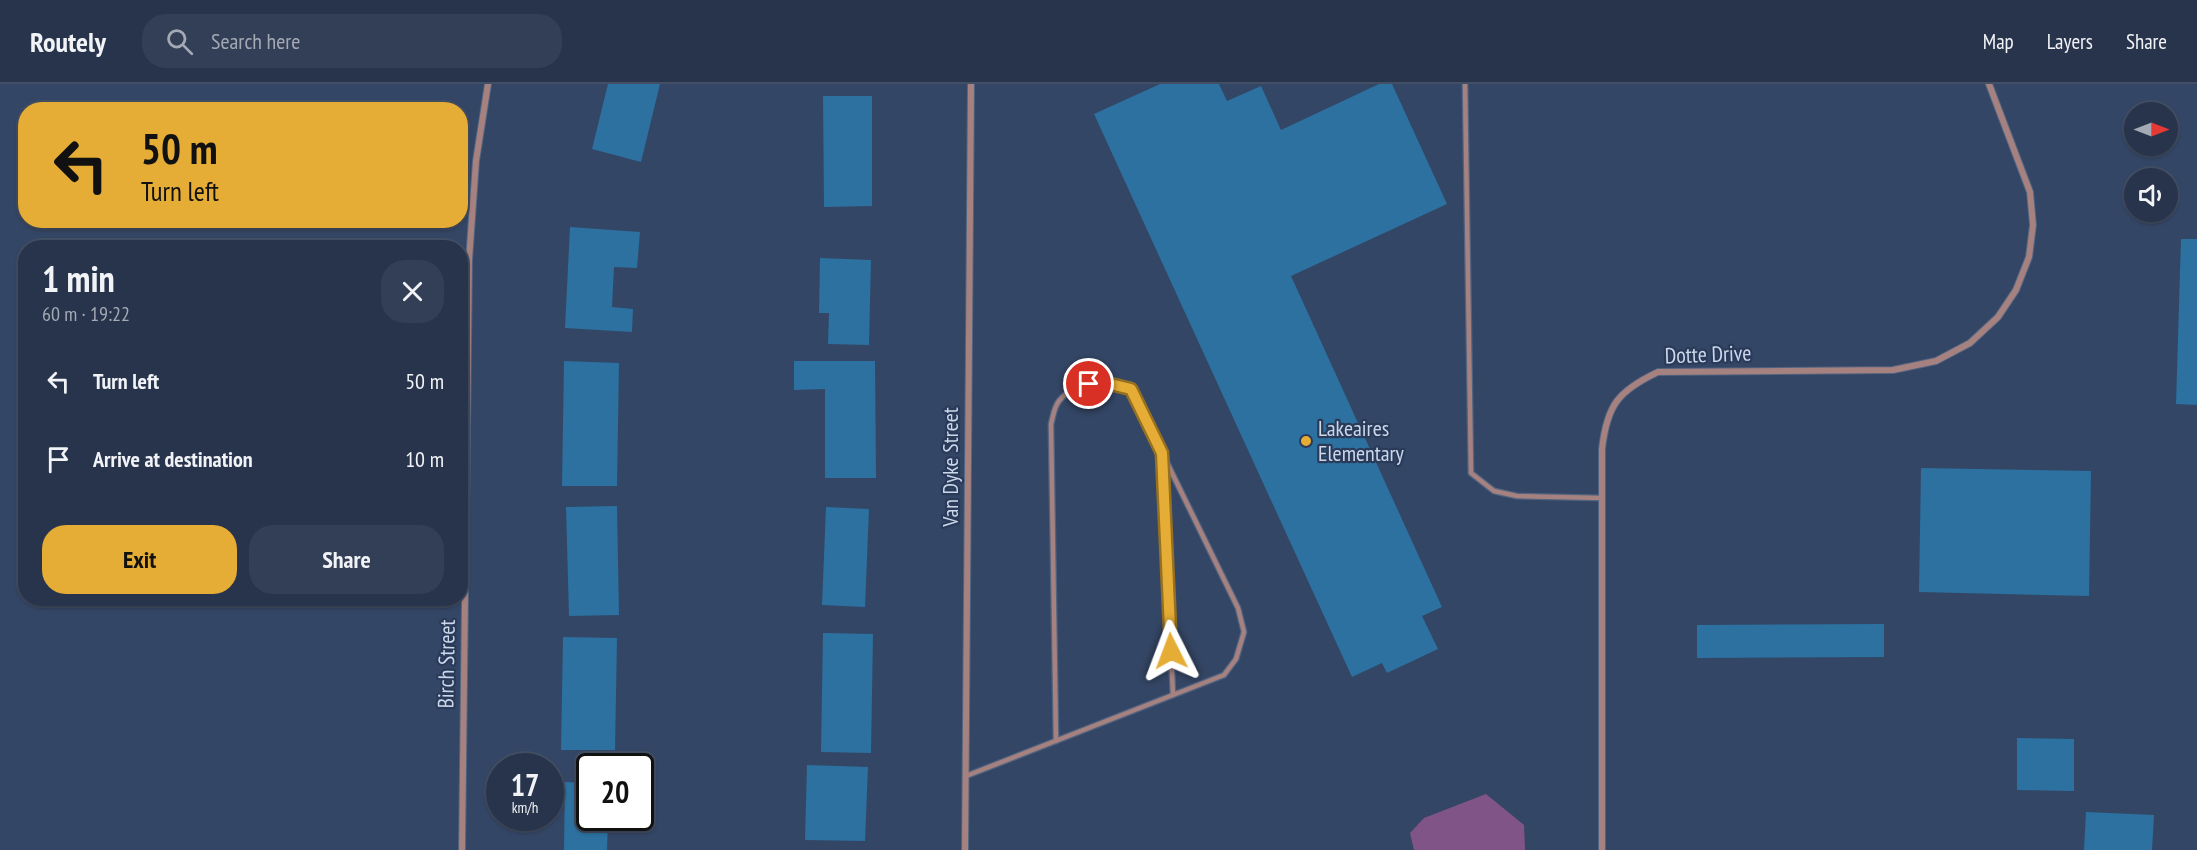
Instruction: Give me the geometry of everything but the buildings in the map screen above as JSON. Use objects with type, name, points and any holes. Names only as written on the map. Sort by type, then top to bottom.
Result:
[{"type":"street","name":"Birch Street","points":[[468,344],[469,260],[476,161],[488,84]]},
{"type":"street","name":"Van Dyke Street","points":[[965,850],[971,84]]},
{"type":"street","name":"Dotte Drive","points":[[1602,850],[1602,449],[1605,423],[1617,400],[1635,382],[1658,372],[1893,370],[1936,361],[1970,342],[1998,317],[2016,290],[2029,257],[2033,225],[2030,192],[1989,84]]},
{"type":"street","name":"Birch Street","points":[[462,850],[465,606]]},
{"type":"lane","points":[[1465,84],[1471,473],[1494,491],[1517,496],[1602,498]]},
{"type":"lane","points":[[966,776],[1056,741],[1224,675],[1236,659],[1244,632],[1238,608],[1131,389],[1102,382],[1076,387],[1058,402],[1051,424],[1056,741]]},
{"type":"lane","points":[[1162,453],[1173,695]]},
{"type":"shaded area","points":[[1486,794],[1524,825],[1525,850],[1414,850],[1410,833],[1424,818]]},
{"type":"place","name":"Lakeaires Elementary","points":[[1306,441]]},
{"type":"route","points":[[1089,384],[1102,382],[1131,389],[1162,453],[1171,651]]}]
